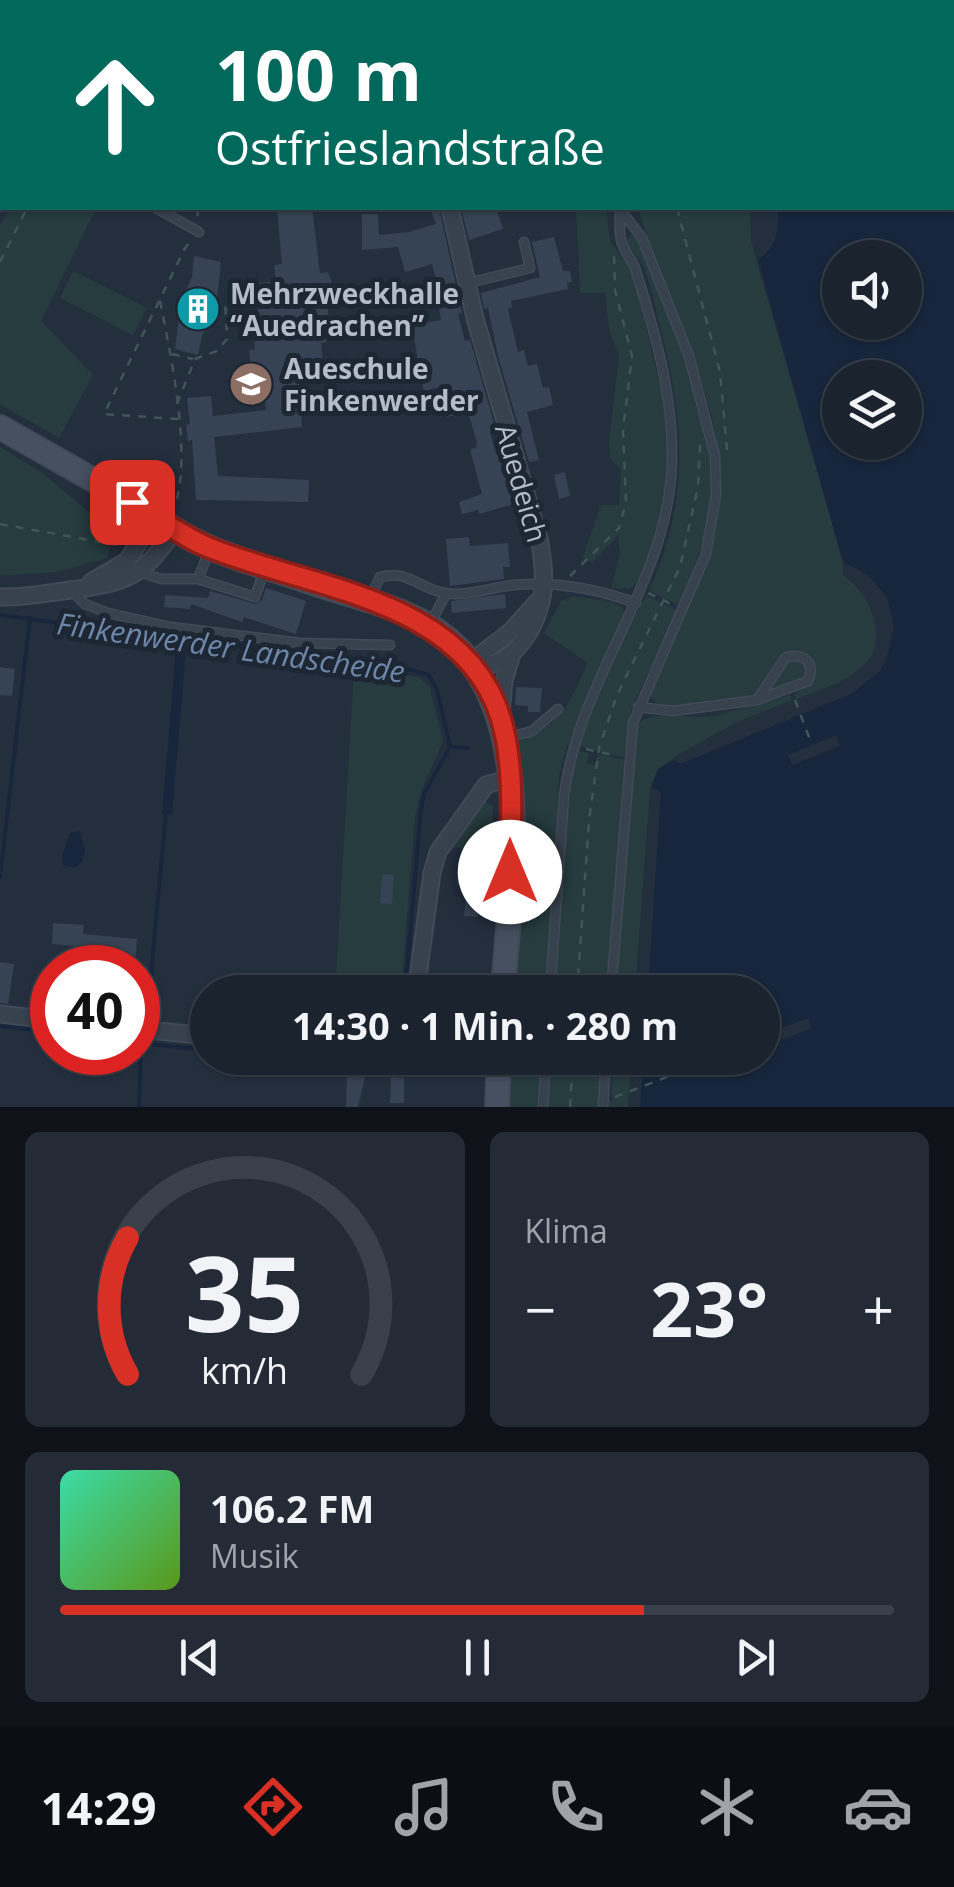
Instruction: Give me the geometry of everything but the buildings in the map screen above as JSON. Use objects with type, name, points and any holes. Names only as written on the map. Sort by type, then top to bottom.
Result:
[{"type":"street","name":"Auedeich","points":[[450,210],[474,318],[539,538],[544,584],[538,612],[514,650],[504,681],[503,728]]},
{"type":"street","points":[[0,427],[73,471],[173,522],[211,548],[370,601],[429,626],[470,662],[503,728],[509,778],[510,872],[504,975]]},
{"type":"street","points":[[73,471],[143,538]]},
{"type":"street","points":[[134,566],[143,538],[173,522]]},
{"type":"street","points":[[0,597],[71,590],[134,566],[156,556],[173,522]]},
{"type":"street","points":[[470,662],[522,621],[544,584]]},
{"type":"street","points":[[470,662],[493,666],[514,650]]},
{"type":"street","points":[[418,975],[438,852],[486,785],[509,778]]},
{"type":"street","points":[[0,1014],[30,1017]]},
{"type":"street","points":[[160,1031],[190,1034]]},
{"type":"street","points":[[496,1107],[499,1075]]},
{"type":"lane","points":[[160,210],[199,232]]},
{"type":"lane","points":[[551,975],[566,780],[592,694],[636,603],[658,544],[668,497],[672,429],[658,354],[634,267],[621,237],[620,210]]},
{"type":"lane","points":[[612,975],[628,759],[638,707],[706,554],[716,495],[715,456],[689,356],[637,227],[622,210]]},
{"type":"lane","points":[[468,283],[530,268],[524,242]]},
{"type":"lane","points":[[198,579],[211,548]]},
{"type":"lane","points":[[134,566],[161,578],[198,579],[255,597],[266,567]]},
{"type":"lane","points":[[370,601],[380,576],[395,572],[446,594],[544,584],[636,603]]},
{"type":"lane","points":[[71,590],[86,604],[108,614],[171,627],[300,642],[390,645]]},
{"type":"lane","points":[[429,626],[446,594]]},
{"type":"lane","points":[[638,707],[673,710],[758,700],[804,685],[811,674],[808,662],[800,656],[786,657],[758,700]]},
{"type":"lane","points":[[503,728],[532,731],[558,710]]},
{"type":"lane","points":[[543,1107],[545,1075]]},
{"type":"lane","points":[[603,1107],[605,1075]]},
{"type":"path","points":[[0,262],[26,210]]},
{"type":"path","points":[[178,418],[104,414],[185,248],[199,232],[197,210]]},
{"type":"path","points":[[678,210],[720,372],[727,429],[726,458]]},
{"type":"path","points":[[564,586],[619,528],[626,502],[623,430],[632,356],[615,290],[614,253],[621,237]]},
{"type":"path","points":[[160,300],[171,354],[182,484],[173,522]]},
{"type":"path","points":[[171,354],[195,359],[217,351],[226,340],[226,300]]},
{"type":"path","points":[[176,406],[195,359]]},
{"type":"path","points":[[578,975],[596,752],[617,695],[666,602],[680,566],[691,528],[700,443]]},
{"type":"path","points":[[0,524],[143,538]]},
{"type":"path","points":[[651,594],[666,602]]},
{"type":"path","points":[[794,700],[812,745]]},
{"type":"path","points":[[596,752],[624,758]]},
{"type":"path","points":[[570,1107],[572,1075]]},
{"type":"path","points":[[613,1098],[672,1075]]},
{"type":"green space","points":[[8,210],[95,210],[41,321],[93,375],[59,438],[0,404],[0,226]]},
{"type":"green space","points":[[576,210],[606,210],[610,241],[632,270],[667,414],[668,463],[662,515],[642,578],[630,589],[611,588],[620,554],[618,536],[592,562],[582,559],[601,505],[619,505],[621,469],[610,458],[619,355],[609,330],[605,293],[580,293]]},
{"type":"green space","points":[[639,210],[750,210],[751,241],[843,562],[843,575],[868,603],[876,628],[873,653],[859,670],[796,699],[794,694],[812,683],[814,672],[810,660],[798,652],[782,658],[751,698],[662,708],[649,696],[655,673],[696,580],[717,501],[720,470],[706,395]]},
{"type":"green space","points":[[630,235],[637,237],[686,356],[711,451],[710,512],[680,606],[649,591],[671,527],[677,495],[679,433],[670,368],[652,293],[642,265],[626,243]]},
{"type":"green space","points":[[73,271],[147,308],[133,335],[60,298]]},
{"type":"green space","points":[[0,447],[41,472],[111,530],[108,558],[57,572],[0,576]]},
{"type":"green space","points":[[646,595],[678,610],[631,710],[624,757],[578,746],[605,671]]},
{"type":"green space","points":[[574,596],[613,602],[623,608],[625,620],[586,700],[559,776],[548,975],[511,975],[513,742],[553,722],[568,703],[588,663],[544,633],[561,601]]},
{"type":"green space","points":[[795,659],[807,668],[804,680],[765,694],[784,664]]},
{"type":"green space","points":[[354,669],[419,677],[430,688],[443,742],[421,791],[415,817],[402,975],[336,975]]},
{"type":"green space","points":[[790,695],[792,700],[737,722],[658,769],[650,790],[636,975],[615,975],[622,860],[633,788],[629,774],[638,723],[656,716],[711,716]]},
{"type":"green space","points":[[577,750],[589,753],[587,763],[595,765],[598,754],[624,760],[608,975],[555,975],[568,789]]},
{"type":"green space","points":[[484,800],[493,806],[492,855],[451,847]]},
{"type":"green space","points":[[506,1075],[542,1075],[539,1107],[504,1107]]},
{"type":"green space","points":[[548,1075],[602,1075],[599,1107],[546,1107]]},
{"type":"green space","points":[[613,1075],[630,1075],[628,1107],[607,1107],[614,1099]]},
{"type":"water","points":[[778,210],[954,210],[954,1107],[640,1107],[643,1075],[780,1075],[780,975],[649,975],[661,792],[651,787],[658,769],[674,760],[680,764],[851,694],[880,671],[894,627],[887,597],[868,575],[843,562],[758,260],[770,249]]},
{"type":"water","points":[[176,650],[186,650],[172,815],[162,814]]},
{"type":"water","points":[[80,831],[85,851],[82,862],[74,868],[63,865],[70,833]]},
{"type":"pier","points":[[836,735],[840,746],[792,765],[788,755]]},
{"type":"pier","points":[[808,1018],[812,1028],[780,1041],[780,1029]]},
{"type":"waterway","name":"Finkenwerder Landscheide","points":[[0,615],[403,668],[429,675],[437,690],[450,747],[468,748]]},
{"type":"waterway","points":[[0,877],[30,618]]},
{"type":"waterway","points":[[406,975],[421,809],[424,794],[450,747]]},
{"type":"waterway","points":[[154,945],[166,813]]},
{"type":"waterway","points":[[0,1026],[30,1029]]},
{"type":"waterway","points":[[160,1045],[190,1048]]},
{"type":"waterway","points":[[139,1107],[140,1075]]},
{"type":"place","name":"Mehrzweckhalle “Auedrachen”","points":[[198,309]]},
{"type":"place","name":"Aueschule Finkenwerder","points":[[251,384]]},
{"type":"route","points":[[132,502],[174,531],[211,548],[382,605],[429,626],[457,648],[492,698],[506,738],[510,872]]}]
